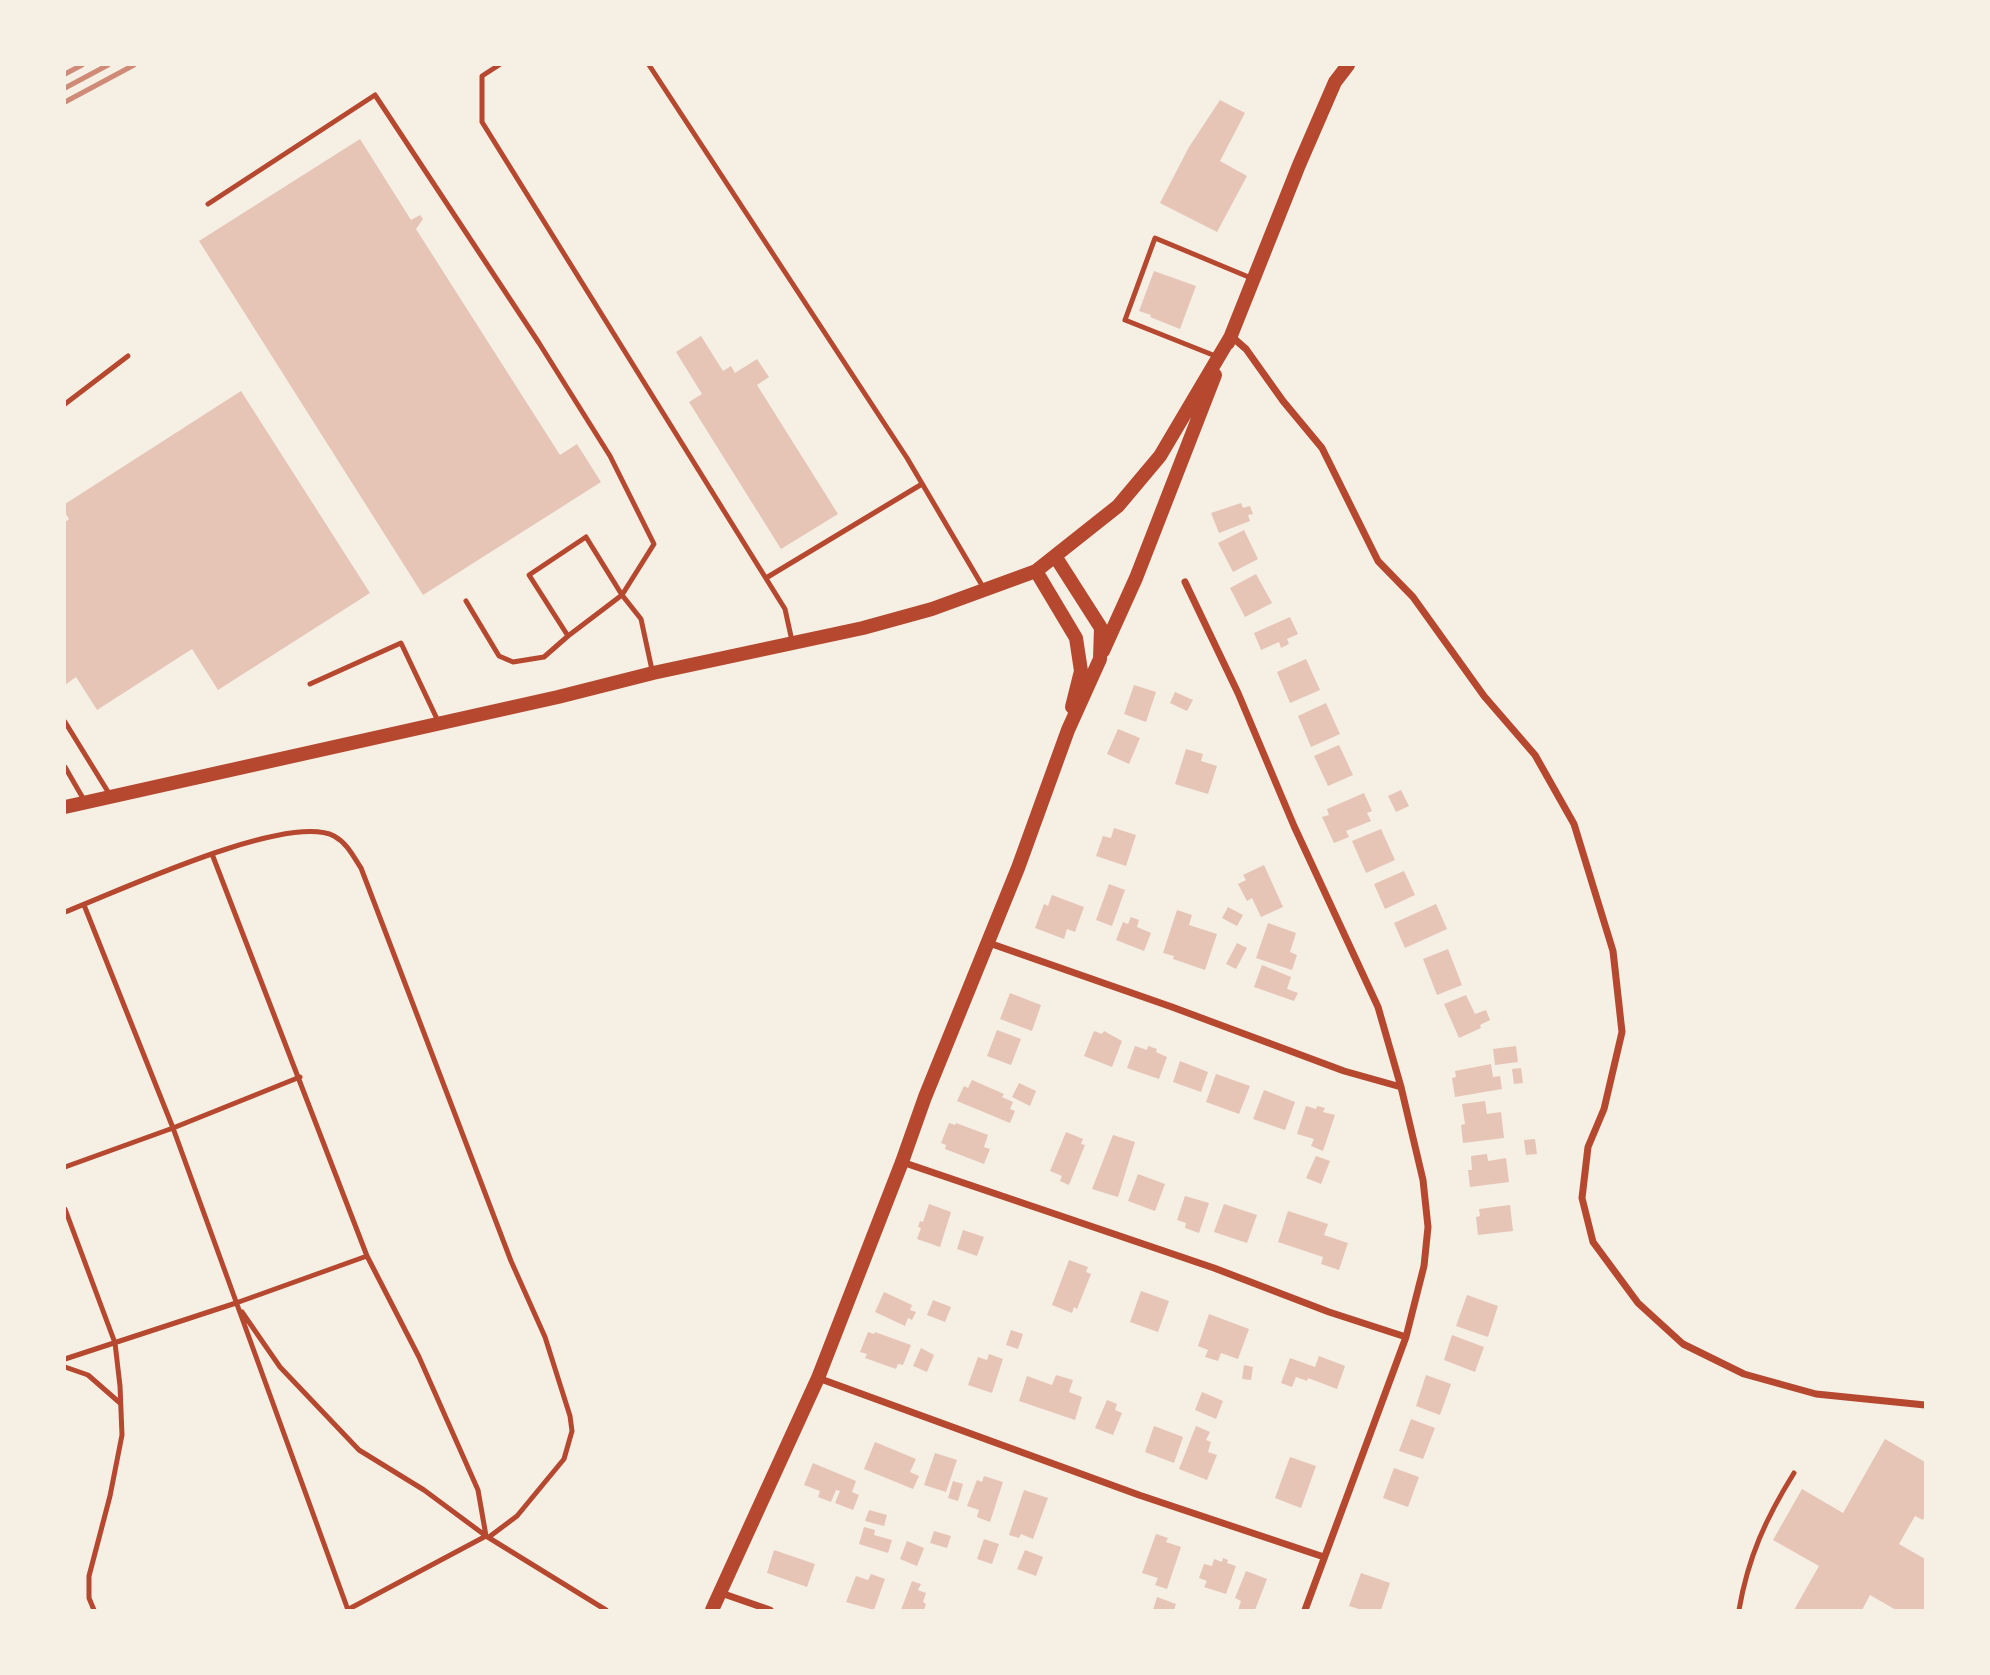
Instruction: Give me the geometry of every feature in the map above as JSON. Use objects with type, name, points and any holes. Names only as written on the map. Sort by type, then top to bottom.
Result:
[{"type":"main road","points":[[712,1610],[818,1378],[925,1097],[989,943],[1068,730],[1136,578],[1253,279],[1335,82],[1348,65]]},
{"type":"main road","points":[[65,807],[653,673],[792,644],[932,609],[1036,570],[1118,506],[1160,456],[1231,336]]},
{"type":"main road","points":[[1055,556],[1101,628],[1100,659]]},
{"type":"main road","points":[[1036,570],[1071,627],[1080,655],[1080,671],[1068,730]]},
{"type":"street","points":[[1231,336],[1246,349],[1283,401],[1322,448],[1378,561],[1413,597],[1484,696],[1535,755],[1574,824],[1614,951],[1622,1032],[1604,1109],[1588,1147],[1582,1198],[1593,1242],[1638,1303],[1683,1344],[1695,1350],[1744,1374],[1816,1394],[1925,1405]]},
{"type":"street","points":[[1185,582],[1238,693],[1294,826],[1378,1007],[1401,1087],[1423,1180],[1428,1227],[1424,1266],[1406,1337],[1305,1610]]},
{"type":"street","points":[[989,943],[1172,1006],[1344,1070],[1401,1087]]},
{"type":"street","points":[[902,1162],[1214,1268],[1329,1312],[1406,1337]]},
{"type":"street","points":[[818,1378],[1126,1491],[1324,1557]]},
{"type":"street","points":[[721,1593],[770,1610]]},
{"type":"lane","points":[[499,65],[482,76],[482,122],[785,609],[792,644]]},
{"type":"lane","points":[[649,65],[922,484],[985,590]]},
{"type":"lane","points":[[208,204],[375,95],[539,343],[610,456],[654,544],[622,595],[544,657],[513,662],[499,656],[466,601]]},
{"type":"lane","points":[[1218,357],[1125,320],[1155,238],[1253,279]]},
{"type":"lane","points":[[65,404],[128,356]]},
{"type":"lane","points":[[766,578],[922,484]]},
{"type":"lane","points":[[568,636],[529,575],[586,537],[622,595],[641,619],[653,673]]},
{"type":"lane","points":[[310,684],[401,643],[439,723]]},
{"type":"lane","points":[[65,722],[111,798]]},
{"type":"lane","points":[[65,767],[86,803]]},
{"type":"lane","points":[[65,912],[244,842],[288,833],[332,835],[345,843],[361,868],[506,1249],[545,1337],[570,1416],[572,1431],[564,1459],[517,1516],[487,1537],[347,1610],[173,1128],[84,905]]},
{"type":"lane","points":[[212,854],[367,1256],[419,1357],[478,1490],[487,1537]]},
{"type":"lane","points":[[65,1167],[173,1128],[300,1077]]},
{"type":"lane","points":[[65,1209],[115,1343],[120,1403],[122,1435],[110,1496],[89,1576],[89,1598],[94,1610]]},
{"type":"lane","points":[[65,1359],[236,1304],[367,1256]]},
{"type":"lane","points":[[236,1304],[280,1367],[359,1450],[424,1490],[487,1537],[606,1610]]},
{"type":"lane","points":[[65,1367],[88,1375],[120,1403]]},
{"type":"lane","points":[[1739,1610],[1744,1579],[1758,1536],[1794,1473]]},
{"type":"building","points":[[1220,100],[1245,113],[1220,161],[1247,176],[1217,232],[1160,203],[1189,147]]},
{"type":"building","points":[[360,139],[411,220],[420,215],[423,219],[416,229],[560,455],[577,444],[601,482],[423,595],[199,241]]},
{"type":"building","points":[[1154,271],[1196,286],[1180,329],[1139,311]]},
{"type":"building","points":[[701,336],[723,371],[731,366],[735,373],[757,359],[769,377],[757,385],[838,514],[781,549],[689,402],[702,394],[676,352]]},
{"type":"building","points":[[241,391],[370,593],[218,690],[192,649],[97,710],[76,677],[65,685],[65,522],[69,519],[65,513],[65,504]]},
{"type":"building","points":[[1241,503],[1243,508],[1250,506],[1253,514],[1248,515],[1250,521],[1219,533],[1211,513]]},
{"type":"building","points":[[1244,530],[1258,559],[1233,572],[1218,543]]},
{"type":"building","points":[[1256,574],[1272,603],[1245,617],[1230,588]]},
{"type":"building","points":[[1290,617],[1298,634],[1287,639],[1289,644],[1281,648],[1279,642],[1261,650],[1254,633]]},
{"type":"building","points":[[1306,659],[1320,690],[1290,703],[1277,672]]},
{"type":"building","points":[[1134,685],[1156,692],[1146,722],[1124,714]]},
{"type":"building","points":[[1175,692],[1193,700],[1187,711],[1170,703]]},
{"type":"building","points":[[1326,703],[1340,734],[1311,747],[1298,716]]},
{"type":"building","points":[[1118,729],[1140,738],[1129,764],[1107,754]]},
{"type":"building","points":[[1339,745],[1353,775],[1328,786],[1314,756]]},
{"type":"building","points":[[1186,749],[1203,754],[1201,761],[1217,766],[1208,794],[1175,784]]},
{"type":"building","points":[[1401,790],[1409,806],[1396,812],[1388,796]]},
{"type":"building","points":[[1364,793],[1372,811],[1367,813],[1371,821],[1346,831],[1349,837],[1334,843],[1322,817],[1329,815],[1327,809]]},
{"type":"building","points":[[1114,828],[1136,835],[1126,866],[1096,856],[1103,836],[1111,838]]},
{"type":"building","points":[[1381,829],[1395,860],[1366,873],[1352,841]]},
{"type":"building","points":[[1264,865],[1283,907],[1261,917],[1252,898],[1247,901],[1238,884],[1246,880],[1243,875]]},
{"type":"building","points":[[1404,871],[1415,895],[1385,909],[1374,884]]},
{"type":"building","points":[[1109,884],[1125,890],[1112,926],[1096,920]]},
{"type":"building","points":[[1052,895],[1084,907],[1075,932],[1067,929],[1064,939],[1035,928],[1044,904],[1048,906]]},
{"type":"building","points":[[1436,904],[1447,929],[1405,948],[1394,923]]},
{"type":"building","points":[[1228,907],[1243,915],[1237,926],[1222,918]]},
{"type":"building","points":[[1177,910],[1192,915],[1189,925],[1217,934],[1205,970],[1163,953]]},
{"type":"building","points":[[1131,917],[1139,920],[1137,927],[1151,933],[1144,951],[1116,940],[1123,922],[1128,924]]},
{"type":"building","points":[[1268,923],[1296,933],[1290,952],[1297,955],[1292,970],[1256,958]]},
{"type":"building","points":[[1237,943],[1247,948],[1236,969],[1226,964]]},
{"type":"building","points":[[1448,949],[1462,985],[1437,995],[1423,959]]},
{"type":"building","points":[[1262,965],[1291,977],[1287,989],[1298,993],[1294,1001],[1254,987]]},
{"type":"building","points":[[1010,993],[1041,1005],[1032,1031],[1000,1019]]},
{"type":"building","points":[[1466,995],[1475,1014],[1486,1010],[1490,1020],[1480,1025],[1481,1028],[1459,1038],[1444,1004]]},
{"type":"building","points":[[997,1030],[1021,1039],[1011,1065],[987,1056]]},
{"type":"building","points":[[1094,1031],[1102,1034],[1104,1031],[1122,1041],[1112,1067],[1084,1056]]},
{"type":"building","points":[[1135,1046],[1147,1050],[1148,1046],[1157,1049],[1156,1052],[1167,1057],[1159,1079],[1127,1068]]},
{"type":"building","points":[[1516,1046],[1518,1062],[1495,1065],[1493,1049]]},
{"type":"building","points":[[1180,1061],[1208,1072],[1201,1092],[1173,1082]]},
{"type":"building","points":[[1491,1064],[1493,1077],[1500,1076],[1502,1089],[1455,1097],[1452,1078],[1456,1077],[1455,1071]]},
{"type":"building","points":[[1521,1068],[1523,1083],[1514,1084],[1512,1069]]},
{"type":"building","points":[[1216,1074],[1250,1086],[1239,1114],[1206,1102]]},
{"type":"building","points":[[972,1080],[1004,1094],[1002,1097],[1013,1102],[1010,1109],[1015,1111],[1010,1123],[957,1101],[964,1086],[968,1088]]},
{"type":"building","points":[[1019,1083],[1036,1091],[1030,1106],[1012,1097]]},
{"type":"building","points":[[1264,1090],[1295,1102],[1285,1130],[1253,1119]]},
{"type":"building","points":[[1485,1101],[1487,1114],[1501,1112],[1504,1138],[1463,1143],[1461,1125],[1465,1124],[1462,1104]]},
{"type":"building","points":[[1306,1106],[1325,1108],[1323,1112],[1335,1115],[1323,1151],[1311,1146],[1314,1139],[1297,1134]]},
{"type":"building","points":[[949,1123],[988,1135],[984,1147],[990,1149],[984,1164],[945,1149],[946,1145],[941,1143]]},
{"type":"building","points":[[1066,1132],[1083,1139],[1081,1144],[1085,1145],[1069,1185],[1060,1181],[1062,1176],[1050,1171]]},
{"type":"building","points":[[1113,1135],[1135,1142],[1118,1197],[1092,1189]]},
{"type":"building","points":[[1535,1139],[1537,1154],[1526,1155],[1524,1140]]},
{"type":"building","points":[[1487,1154],[1488,1161],[1506,1158],[1509,1182],[1470,1187],[1468,1170],[1472,1170],[1471,1156]]},
{"type":"building","points":[[1316,1156],[1330,1161],[1321,1184],[1306,1178]]},
{"type":"building","points":[[1138,1174],[1165,1184],[1155,1211],[1128,1201]]},
{"type":"building","points":[[1185,1196],[1209,1203],[1199,1233],[1185,1228],[1186,1223],[1177,1220]]},
{"type":"building","points":[[929,1204],[951,1212],[940,1247],[917,1239],[921,1228],[918,1227],[920,1221],[923,1222]]},
{"type":"building","points":[[1224,1204],[1257,1215],[1247,1243],[1214,1232]]},
{"type":"building","points":[[1510,1205],[1513,1231],[1478,1235],[1476,1217],[1480,1216],[1479,1209]]},
{"type":"building","points":[[1288,1211],[1328,1224],[1324,1235],[1348,1243],[1339,1270],[1321,1264],[1323,1257],[1278,1242]]},
{"type":"building","points":[[963,1230],[984,1237],[977,1256],[957,1249]]},
{"type":"building","points":[[1069,1260],[1088,1267],[1086,1272],[1091,1274],[1077,1309],[1074,1307],[1072,1313],[1052,1305]]},
{"type":"building","points":[[1141,1291],[1169,1301],[1158,1332],[1130,1322]]},
{"type":"building","points":[[884,1292],[912,1305],[910,1310],[916,1312],[912,1320],[908,1318],[905,1326],[875,1312]]},
{"type":"building","points":[[1467,1295],[1498,1306],[1488,1337],[1456,1326]]},
{"type":"building","points":[[933,1300],[951,1307],[945,1322],[927,1315]]},
{"type":"building","points":[[1209,1314],[1249,1329],[1238,1359],[1221,1353],[1218,1361],[1205,1357],[1208,1350],[1198,1346]]},
{"type":"building","points":[[1011,1330],[1023,1334],[1018,1349],[1006,1345]]},
{"type":"building","points":[[868,1332],[911,1345],[903,1365],[898,1364],[896,1369],[865,1358],[867,1354],[860,1352]]},
{"type":"building","points":[[1452,1335],[1484,1347],[1475,1372],[1444,1360]]},
{"type":"building","points":[[921,1348],[934,1355],[927,1372],[913,1366]]},
{"type":"building","points":[[989,1354],[1003,1359],[992,1393],[968,1385],[978,1357],[987,1360]]},
{"type":"building","points":[[1319,1356],[1345,1366],[1337,1389],[1308,1378],[1307,1381],[1296,1377],[1292,1387],[1281,1383],[1290,1358],[1315,1367]]},
{"type":"building","points":[[1244,1365],[1253,1367],[1251,1380],[1242,1379]]},
{"type":"building","points":[[1056,1375],[1073,1380],[1069,1392],[1082,1397],[1075,1420],[1019,1401],[1027,1376],[1052,1385]]},
{"type":"building","points":[[1426,1375],[1451,1384],[1440,1415],[1416,1406]]},
{"type":"building","points":[[1202,1392],[1223,1401],[1216,1419],[1195,1410]]},
{"type":"building","points":[[1107,1400],[1117,1404],[1115,1410],[1122,1413],[1113,1435],[1095,1428]]},
{"type":"building","points":[[1411,1419],[1435,1428],[1423,1459],[1399,1451]]},
{"type":"building","points":[[1154,1426],[1183,1437],[1174,1463],[1145,1452]]},
{"type":"building","points":[[1196,1426],[1210,1432],[1206,1440],[1211,1442],[1208,1452],[1217,1455],[1207,1480],[1179,1469]]},
{"type":"building","points":[[1885,1439],[1925,1462],[1925,1515],[1923,1520],[1915,1516],[1899,1544],[1925,1559],[1925,1610],[1896,1610],[1870,1595],[1862,1610],[1794,1610],[1819,1566],[1773,1540],[1802,1489],[1843,1513]]},
{"type":"building","points":[[875,1442],[916,1459],[910,1472],[919,1476],[913,1489],[864,1469]]},
{"type":"building","points":[[935,1453],[957,1460],[946,1492],[924,1485]]},
{"type":"building","points":[[1290,1457],[1316,1466],[1301,1508],[1275,1498]]},
{"type":"building","points":[[813,1463],[856,1481],[852,1492],[859,1495],[853,1510],[835,1503],[840,1491],[836,1490],[831,1502],[818,1497],[820,1491],[804,1485]]},
{"type":"building","points":[[1394,1468],[1419,1477],[1408,1507],[1383,1498]]},
{"type":"building","points":[[984,1476],[1003,1482],[990,1522],[977,1517],[979,1510],[967,1506],[977,1480],[982,1482]]},
{"type":"building","points":[[953,1481],[963,1484],[958,1501],[948,1498]]},
{"type":"building","points":[[1024,1490],[1048,1498],[1033,1539],[1021,1534],[1019,1538],[1009,1535]]},
{"type":"building","points":[[869,1510],[887,1515],[884,1526],[865,1521]]},
{"type":"building","points":[[864,1527],[875,1530],[874,1535],[892,1540],[888,1553],[859,1544]]},
{"type":"building","points":[[934,1531],[951,1536],[947,1548],[930,1543]]},
{"type":"building","points":[[1156,1534],[1168,1538],[1166,1542],[1181,1547],[1167,1589],[1155,1585],[1158,1578],[1142,1573]]},
{"type":"building","points":[[984,1539],[999,1544],[992,1564],[977,1559]]},
{"type":"building","points":[[907,1541],[924,1548],[917,1566],[900,1559]]},
{"type":"building","points":[[774,1550],[815,1564],[807,1587],[767,1573]]},
{"type":"building","points":[[1025,1550],[1043,1557],[1036,1576],[1017,1569]]},
{"type":"building","points":[[1223,1558],[1228,1560],[1227,1563],[1236,1566],[1226,1594],[1204,1587],[1207,1581],[1199,1578],[1204,1564],[1212,1566],[1214,1559],[1222,1562]]},
{"type":"building","points":[[1246,1571],[1267,1579],[1255,1610],[1238,1610],[1241,1601],[1235,1598]]},
{"type":"building","points":[[1361,1573],[1390,1583],[1381,1610],[1362,1610],[1349,1606]]},
{"type":"building","points":[[871,1574],[885,1579],[874,1610],[846,1602],[856,1576],[868,1580]]},
{"type":"building","points":[[912,1581],[921,1584],[918,1590],[926,1593],[924,1610],[901,1610]]},
{"type":"building","points":[[1157,1597],[1176,1604],[1174,1610],[1153,1610]]},
{"type":"railway","points":[[65,74],[82,65]]},
{"type":"railway","points":[[65,88],[108,65]]},
{"type":"railway","points":[[65,102],[134,65]]}]
